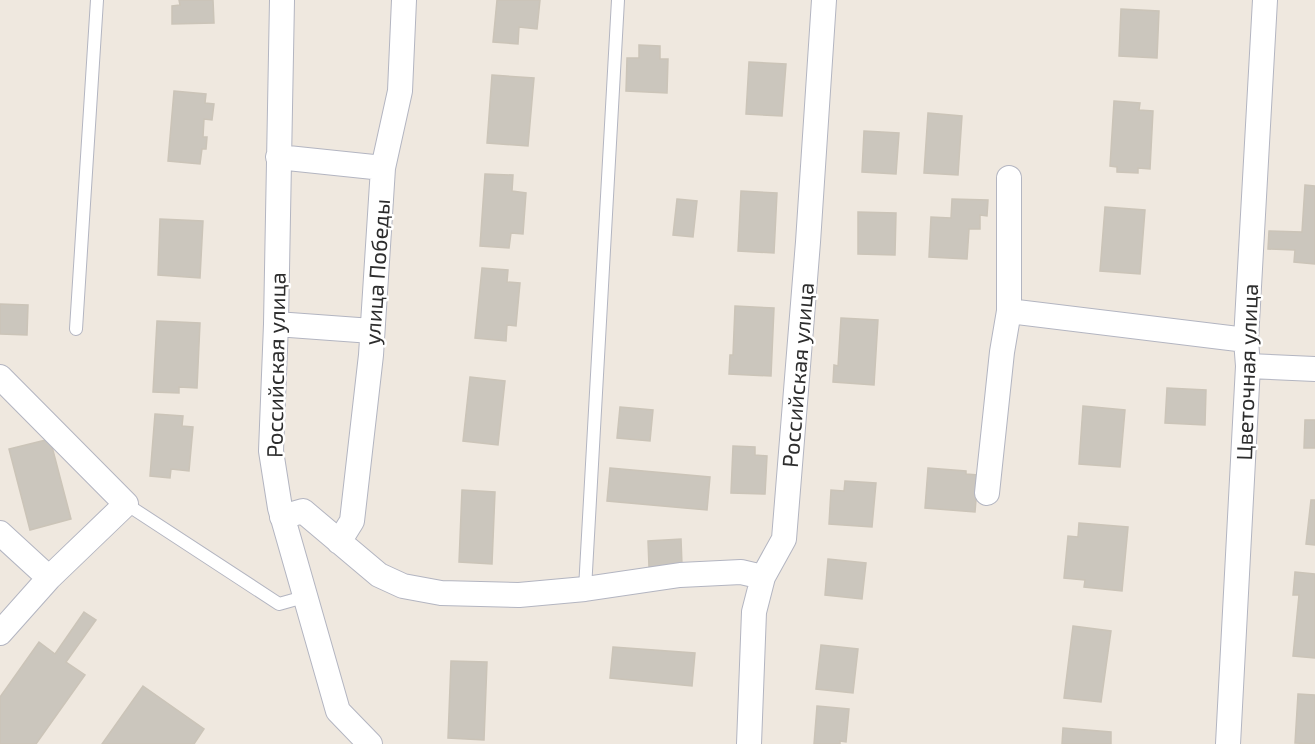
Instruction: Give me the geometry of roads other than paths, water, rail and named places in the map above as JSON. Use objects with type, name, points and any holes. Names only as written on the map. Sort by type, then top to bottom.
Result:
[{"type":"street","name":"Российская улица","points":[[282,0],[276,324],[271,451],[282,517],[338,711],[370,744]]},
{"type":"street","name":"улица Победы","points":[[339,542],[352,521],[372,331],[383,168],[400,91],[404,0]]},
{"type":"street","name":"Российская улица","points":[[749,744],[754,612],[763,577],[784,539],[808,242],[824,0]]},
{"type":"street","name":"Цветочная улица","points":[[1228,744],[1248,366],[1246,339],[1265,0]]},
{"type":"street","points":[[278,157],[383,168]]},
{"type":"street","points":[[987,493],[1002,352],[1009,311],[1009,178]]},
{"type":"street","points":[[1009,311],[1246,339]]},
{"type":"street","points":[[276,324],[372,331]]},
{"type":"street","points":[[1248,366],[1315,369]]},
{"type":"street","points":[[0,377],[126,504],[49,578],[0,633]]},
{"type":"street","points":[[282,517],[303,511],[380,575],[403,586],[441,593],[519,595],[585,589],[680,575],[741,572],[763,577]]},
{"type":"street","points":[[0,533],[49,578]]},
{"type":"lane","points":[[76,329],[98,0]]},
{"type":"lane","points":[[585,589],[618,0]]},
{"type":"lane","points":[[126,504],[279,603],[304,597]]}]
